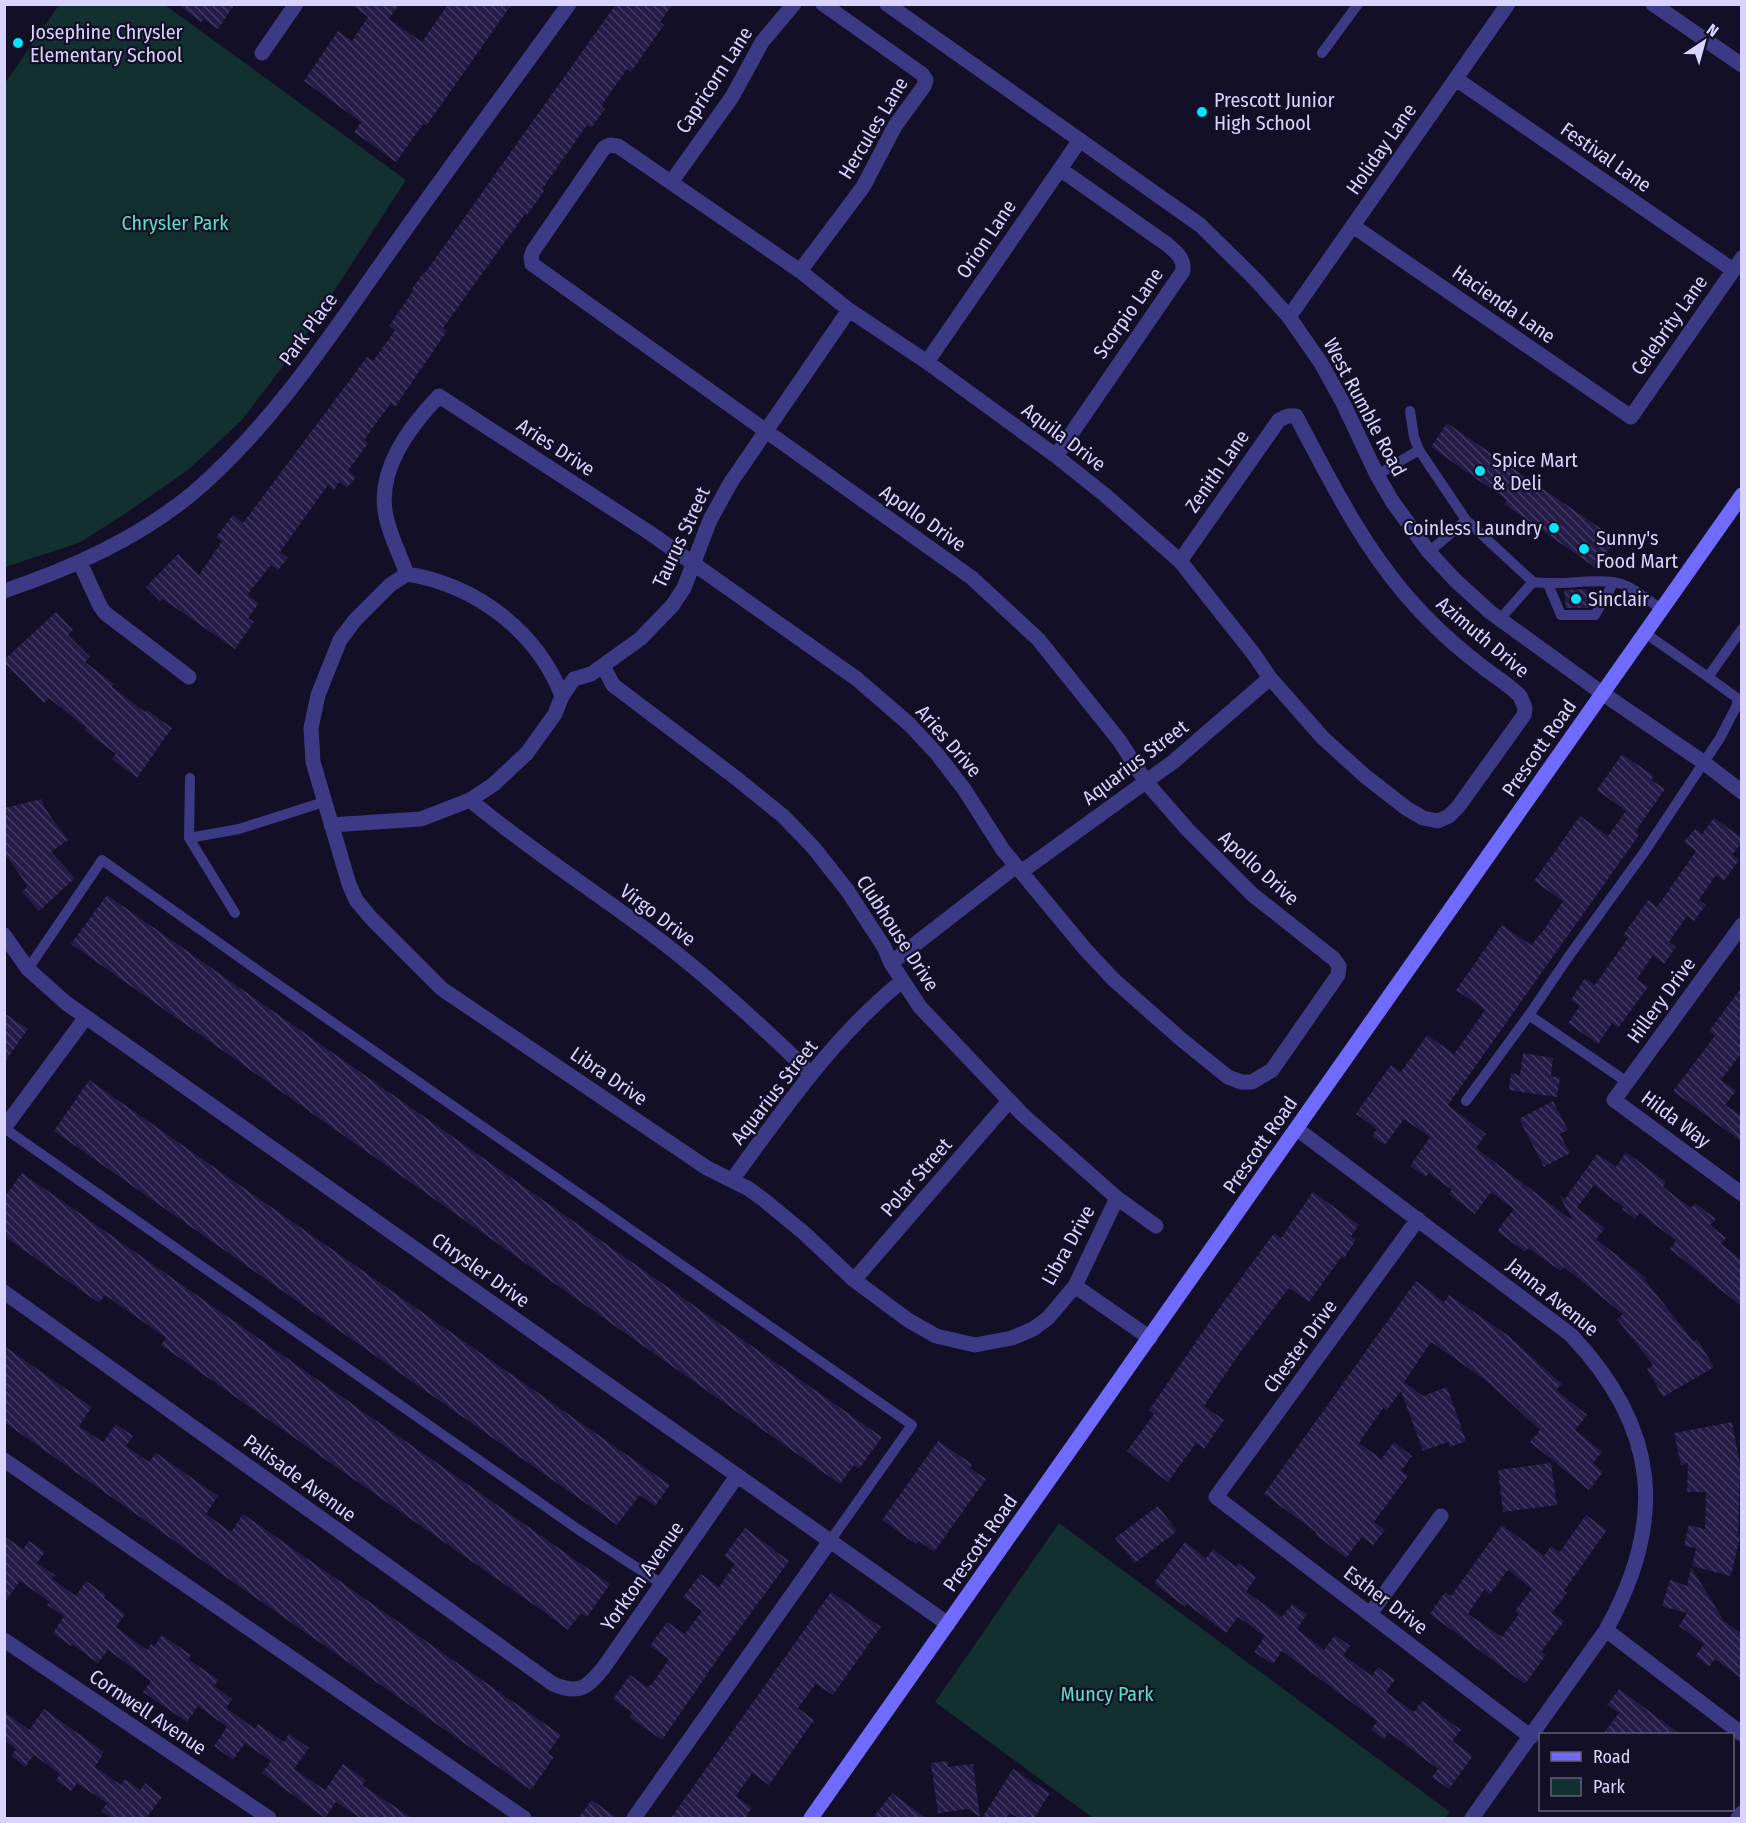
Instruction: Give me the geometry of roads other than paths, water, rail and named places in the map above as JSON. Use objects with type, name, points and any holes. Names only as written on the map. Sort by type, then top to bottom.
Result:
[{"type":"main road","name":"Prescott Road","points":[[811,1818],[1661,609],[1737,511],[1742,495]]},
{"type":"street","points":[[262,53],[296,4]]},
{"type":"street","name":"Park Place","points":[[4,591],[80,563],[123,540],[191,494],[226,463],[257,430],[309,365],[569,4]]},
{"type":"street","name":"Capricorn Lane","points":[[672,181],[732,97],[762,42],[794,4]]},
{"type":"street","name":"Hercules Lane","points":[[800,271],[863,187],[895,126],[926,80],[922,74],[823,4]]},
{"type":"street","name":"West Rumble Road","points":[[887,4],[1188,215],[1256,280],[1288,317],[1321,363],[1392,501],[1430,552],[1455,580],[1500,619],[1742,792]]},
{"type":"street","name":"Holiday Lane","points":[[1288,317],[1508,4]]},
{"type":"street","points":[[1653,4],[1742,65]]},
{"type":"street","name":"Festival Lane","points":[[1456,79],[1737,264]]},
{"type":"street","name":"Orion Lane","points":[[927,362],[1080,140]]},
{"type":"street","name":"Aquila Drive","points":[[610,145],[618,146],[672,181],[800,271],[849,310],[927,362],[1056,456],[1105,495],[1180,561],[1270,678],[1323,738],[1365,776],[1406,808],[1423,818],[1438,821]]},
{"type":"street","name":"Apollo Drive","points":[[610,145],[604,148],[533,251],[532,264],[972,578],[1038,639],[1119,740],[1146,782],[1221,865],[1253,895],[1334,958],[1339,966]]},
{"type":"street","name":"Scorpio Lane","points":[[1056,456],[1183,271],[1184,264],[1180,256],[1168,245],[1063,165]]},
{"type":"street","name":"Hacienda Lane","points":[[1353,226],[1630,417]]},
{"type":"street","name":"Celebrity Lane","points":[[1630,417],[1737,264]]},
{"type":"street","name":"Taurus Street","points":[[331,825],[392,823],[421,819],[470,800],[494,784],[527,753],[555,714],[562,696],[574,679],[591,674],[640,639],[672,606],[684,588],[710,520],[731,482],[849,310]]},
{"type":"street","name":"Aries Drive","points":[[407,574],[386,516],[387,479],[402,441],[439,396],[692,563],[838,665],[909,724],[937,754],[964,789],[1003,850],[1085,949],[1114,980],[1228,1077],[1241,1082],[1252,1082],[1272,1070],[1338,975],[1339,966]]},
{"type":"street","name":"Zenith Lane","points":[[1180,561],[1279,420],[1288,416],[1296,416]]},
{"type":"street","name":"Azimuth Drive","points":[[1296,416],[1342,503],[1393,580],[1424,616],[1482,667],[1513,688],[1524,705],[1524,715],[1458,807],[1449,816],[1438,821]]},
{"type":"street","points":[[80,563],[105,613],[189,677]]},
{"type":"street","points":[[407,574],[428,577],[453,585],[476,597],[521,631],[548,664],[562,696]]},
{"type":"street","name":"Libra Drive","points":[[407,574],[390,585],[355,620],[340,640],[318,695],[311,728],[313,762],[349,884],[356,900],[442,989],[707,1168],[764,1200],[804,1233],[854,1280],[908,1320],[936,1336],[975,1345],[998,1342],[1033,1329],[1048,1318],[1074,1286],[1117,1198]]},
{"type":"street","name":"Clubhouse Drive","points":[[603,666],[613,685],[783,816],[813,847],[847,890],[920,1007],[1009,1101],[1117,1198],[1156,1226]]},
{"type":"street","name":"Aquarius Street","points":[[891,963],[1018,869],[1173,762],[1270,678]]},
{"type":"street","name":"Virgo Drive","points":[[470,800],[498,824],[661,942],[756,1020],[811,1074]]},
{"type":"street","name":"Hillery Drive","points":[[1614,1100],[1742,925]]},
{"type":"street","name":"Chrysler Drive","points":[[4,934],[28,969],[66,1003],[948,1624]]},
{"type":"street","name":"Aquarius Street","points":[[732,1180],[811,1074],[877,1001],[902,981]]},
{"type":"street","points":[[4,1128],[86,1017]]},
{"type":"street","name":"Hilda Way","points":[[1614,1100],[1742,1194]]},
{"type":"street","name":"Polar Street","points":[[854,1280],[1009,1101]]},
{"type":"street","name":"Janna Avenue","points":[[1297,1129],[1571,1335],[1594,1359],[1611,1383],[1625,1408],[1638,1443],[1644,1475],[1646,1505],[1635,1568],[1621,1602],[1606,1630],[1472,1818]]},
{"type":"street","name":"Chester Drive","points":[[1216,1497],[1418,1219]]},
{"type":"street","points":[[1074,1286],[1150,1338]]},
{"type":"street","name":"Palisade Avenue","points":[[4,1292],[553,1684],[565,1690],[574,1690]]},
{"type":"street","points":[[4,1460],[524,1818]]},
{"type":"street","name":"Yorkton Avenue","points":[[574,1690],[591,1684],[737,1476]]},
{"type":"street","name":"Esther Drive","points":[[1216,1497],[1531,1737]]},
{"type":"street","points":[[1370,1614],[1441,1516]]},
{"type":"street","points":[[634,1818],[830,1541]]},
{"type":"street","points":[[1606,1630],[1742,1734]]},
{"type":"street","name":"Cornwell Avenue","points":[[4,1640],[269,1818]]},
{"type":"street","points":[[1738,1818],[1742,1813]]},
{"type":"lane","points":[[1322,53],[1358,4]]},
{"type":"lane","points":[[1410,411],[1414,437],[1419,450],[1466,520],[1533,582],[1548,584],[1614,582],[1630,588],[1661,609]]},
{"type":"lane","points":[[1377,475],[1419,450]]},
{"type":"lane","points":[[1430,552],[1466,520]]},
{"type":"lane","points":[[1500,619],[1533,582]]},
{"type":"lane","points":[[1548,584],[1561,615],[1595,615],[1614,582]]},
{"type":"lane","points":[[1708,677],[1742,629]]},
{"type":"lane","points":[[1466,1101],[1646,851],[1720,738],[1737,705],[1737,699],[1645,633]]},
{"type":"lane","points":[[190,778],[189,838],[235,913]]},
{"type":"lane","points":[[189,838],[239,829],[324,802]]},
{"type":"lane","points":[[28,969],[102,860],[912,1425],[830,1541]]},
{"type":"lane","points":[[1529,1015],[1627,1082]]},
{"type":"lane","points":[[4,1128],[579,1530],[662,1584]]},
{"type":"place","name":"Josephine Chrysler Elementary School","points":[[18,43]]},
{"type":"place","name":"Prescott Junior High School","points":[[1202,112]]},
{"type":"place","name":"Spice Mart & Deli","points":[[1480,471]]},
{"type":"place","name":"Coinless Laundry","points":[[1554,528]]},
{"type":"place","name":"Sunny's Food Mart","points":[[1584,549]]},
{"type":"place","name":"Sinclair","points":[[1576,599]]},
{"type":"park label","name":"Chrysler Park","points":[[175,223]]},
{"type":"park label","name":"Muncy Park","points":[[1107,1694]]}]
